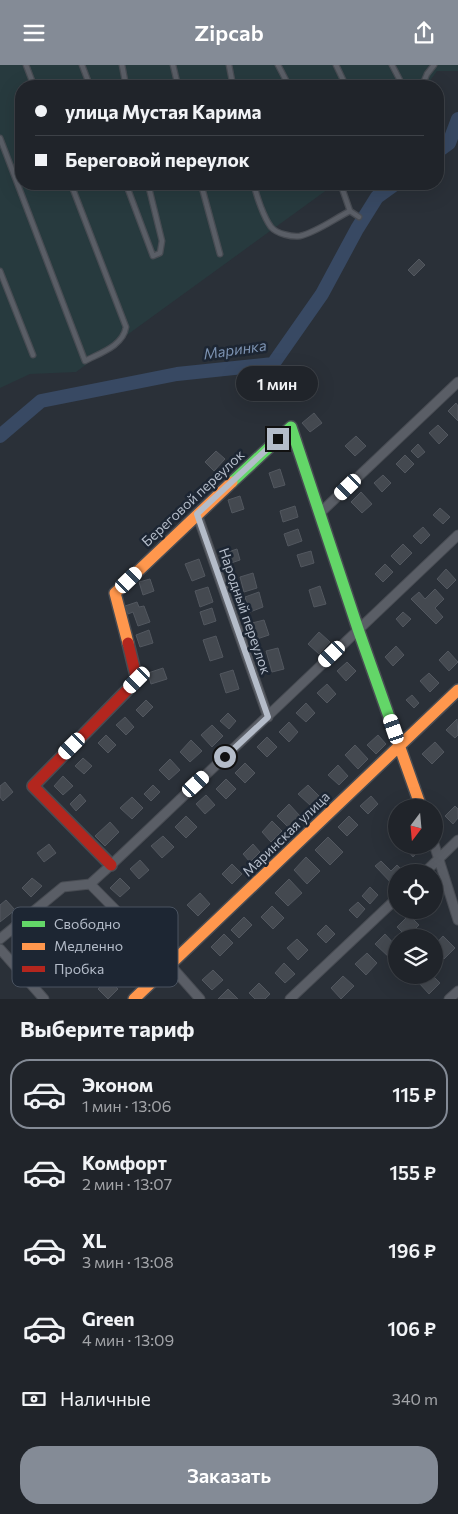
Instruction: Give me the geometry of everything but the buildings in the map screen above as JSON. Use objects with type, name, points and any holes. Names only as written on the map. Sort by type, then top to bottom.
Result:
[{"type":"street","points":[[418,799],[358,629],[320,513],[458,382]]},
{"type":"street","name":"Береговой переулок","points":[[111,865],[33,786],[137,680],[115,593],[291,427],[320,513]]},
{"type":"street","name":"Народный переулок","points":[[197,514],[268,717]]},
{"type":"street","points":[[39,907],[63,887],[90,884],[458,535]]},
{"type":"street","name":"Маринская улица","points":[[178,957],[458,691]]},
{"type":"street","points":[[433,864],[458,840]]},
{"type":"street","points":[[438,854],[458,920]]},
{"type":"street","points":[[90,884],[113,907]]},
{"type":"street","points":[[290,999],[388,907]]},
{"type":"street","points":[[0,939],[12,929]]},
{"type":"street","points":[[0,949],[12,963]]},
{"type":"street","points":[[178,974],[200,999]]},
{"type":"street","points":[[33,987],[44,999]]},
{"type":"street","name":"Маринская улица","points":[[134,999],[147,987]]},
{"type":"street","points":[[449,999],[458,991]]},
{"type":"lane","points":[[26,65],[32,80]]},
{"type":"lane","points":[[82,65],[88,80]]},
{"type":"lane","points":[[122,65],[125,80]]},
{"type":"lane","points":[[173,65],[177,80]]},
{"type":"lane","points":[[229,65],[232,80]]},
{"type":"lane","points":[[278,65],[286,80]]},
{"type":"lane","points":[[336,65],[343,80]]},
{"type":"lane","points":[[392,65],[400,80]]},
{"type":"lane","points":[[424,80],[434,65]]},
{"type":"lane","points":[[0,138],[15,177]]},
{"type":"lane","points":[[20,190],[85,361],[119,342],[126,327],[73,190]]},
{"type":"lane","points":[[128,190],[153,256],[160,253],[162,241],[149,190]]},
{"type":"lane","points":[[203,190],[220,254]]},
{"type":"lane","points":[[256,190],[270,226],[275,231],[285,234],[298,236],[306,234],[350,211]]},
{"type":"lane","points":[[344,190],[350,211],[359,217]]},
{"type":"lane","points":[[0,271],[32,355]]},
{"type":"green space","points":[[0,65],[458,65],[458,71],[437,71],[430,80],[15,80],[15,190],[327,190],[76,372],[30,374],[0,388]]},
{"type":"waterway","name":"Маринка","points":[[444,147],[449,143],[458,119]]},
{"type":"waterway","name":"Маринка","points":[[0,436],[41,401],[177,374],[273,364],[322,294],[357,229],[377,197],[387,190]]},
{"type":"traffic: fast","points":[[232,482],[291,427],[393,728]]},
{"type":"traffic: slow","points":[[128,643],[115,593],[232,482]]},
{"type":"traffic: slow","points":[[178,957],[458,690]]},
{"type":"traffic: slow","points":[[393,728],[418,799]]},
{"type":"traffic: slow","points":[[134,999],[147,987]]},
{"type":"traffic: jam","points":[[111,865],[33,786],[137,680],[128,643]]},
{"type":"route","points":[[225,757],[268,717],[197,514],[278,439]]}]
